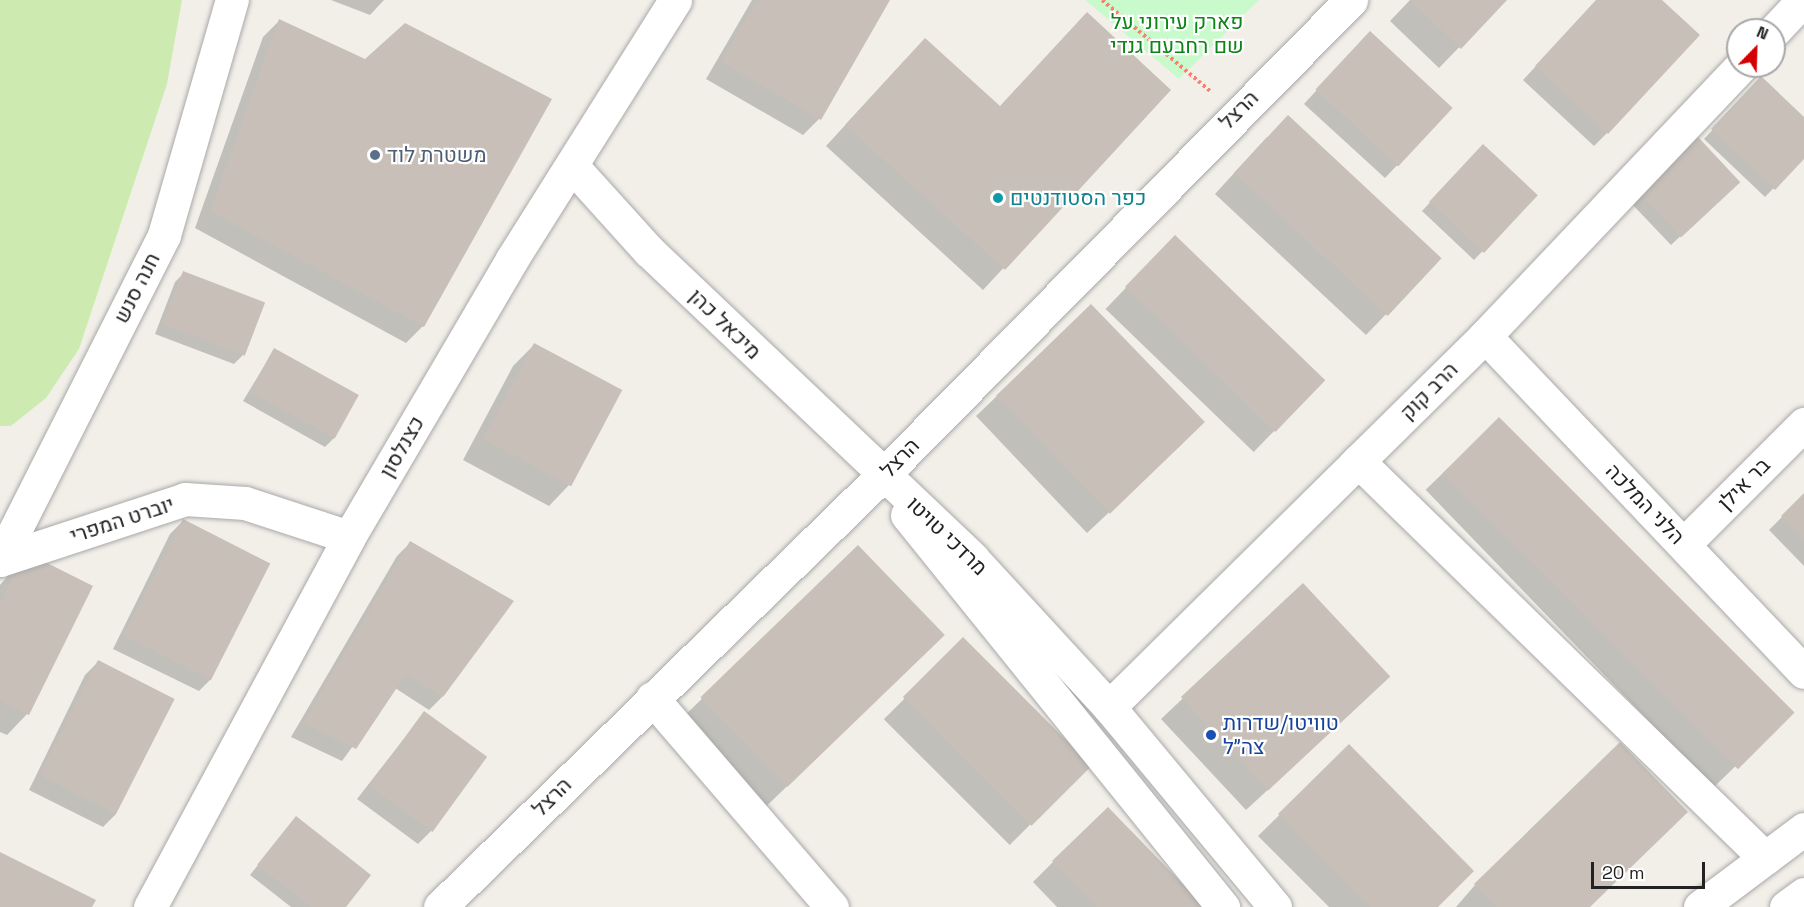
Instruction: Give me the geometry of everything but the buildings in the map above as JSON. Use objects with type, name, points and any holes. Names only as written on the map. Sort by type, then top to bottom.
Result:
[{"type":"street","name":"חנה סנש","points":[[0,560],[164,235],[232,0]]},
{"type":"street","name":"כצנלסון","points":[[150,907],[349,537],[512,259],[573,167],[675,0]]},
{"type":"street","name":"הרצל","points":[[441,907],[652,698],[883,475],[1236,113],[1351,0]]},
{"type":"street","points":[[1786,18],[1803,0]]},
{"type":"street","name":"הרב קוק","points":[[1109,707],[1485,336],[1730,78]]},
{"type":"street","name":"מיכאל כהן","points":[[573,167],[649,251],[883,475]]},
{"type":"street","name":"הלני המלכה","points":[[1485,336],[1804,672]]},
{"type":"street","name":"בר אילן","points":[[1684,544],[1804,424]]},
{"type":"street","points":[[1358,461],[1765,858]]},
{"type":"street","name":"מרדכי טויטו","points":[[883,475],[972,558],[1109,707],[1275,907]]},
{"type":"street","name":"מרדכי טויטו","points":[[883,475],[952,578],[1223,907]]},
{"type":"street","name":"יוברט המפרי","points":[[0,560],[185,500],[245,503],[349,537]]},
{"type":"street","points":[[652,698],[832,907]]},
{"type":"street","points":[[1700,907],[1804,829]]},
{"type":"street","points":[[1786,907],[1804,894]]},
{"type":"path","points":[[1102,0],[1236,113]]},
{"type":"green space","points":[[0,0],[182,0],[167,84],[79,349],[46,398],[11,426],[0,426]]},
{"type":"green space","name":"פארק עירוני על שם רחבעם גנדי","points":[[1085,0],[1259,0],[1179,79]]},
{"type":"place","name":"משטרת לוד","points":[[375,155]]},
{"type":"place","name":"כפר הסטודנטים","points":[[998,198]]},
{"type":"place","name":"טוויטו/שדרות צה״ל","points":[[1211,735]]}]
